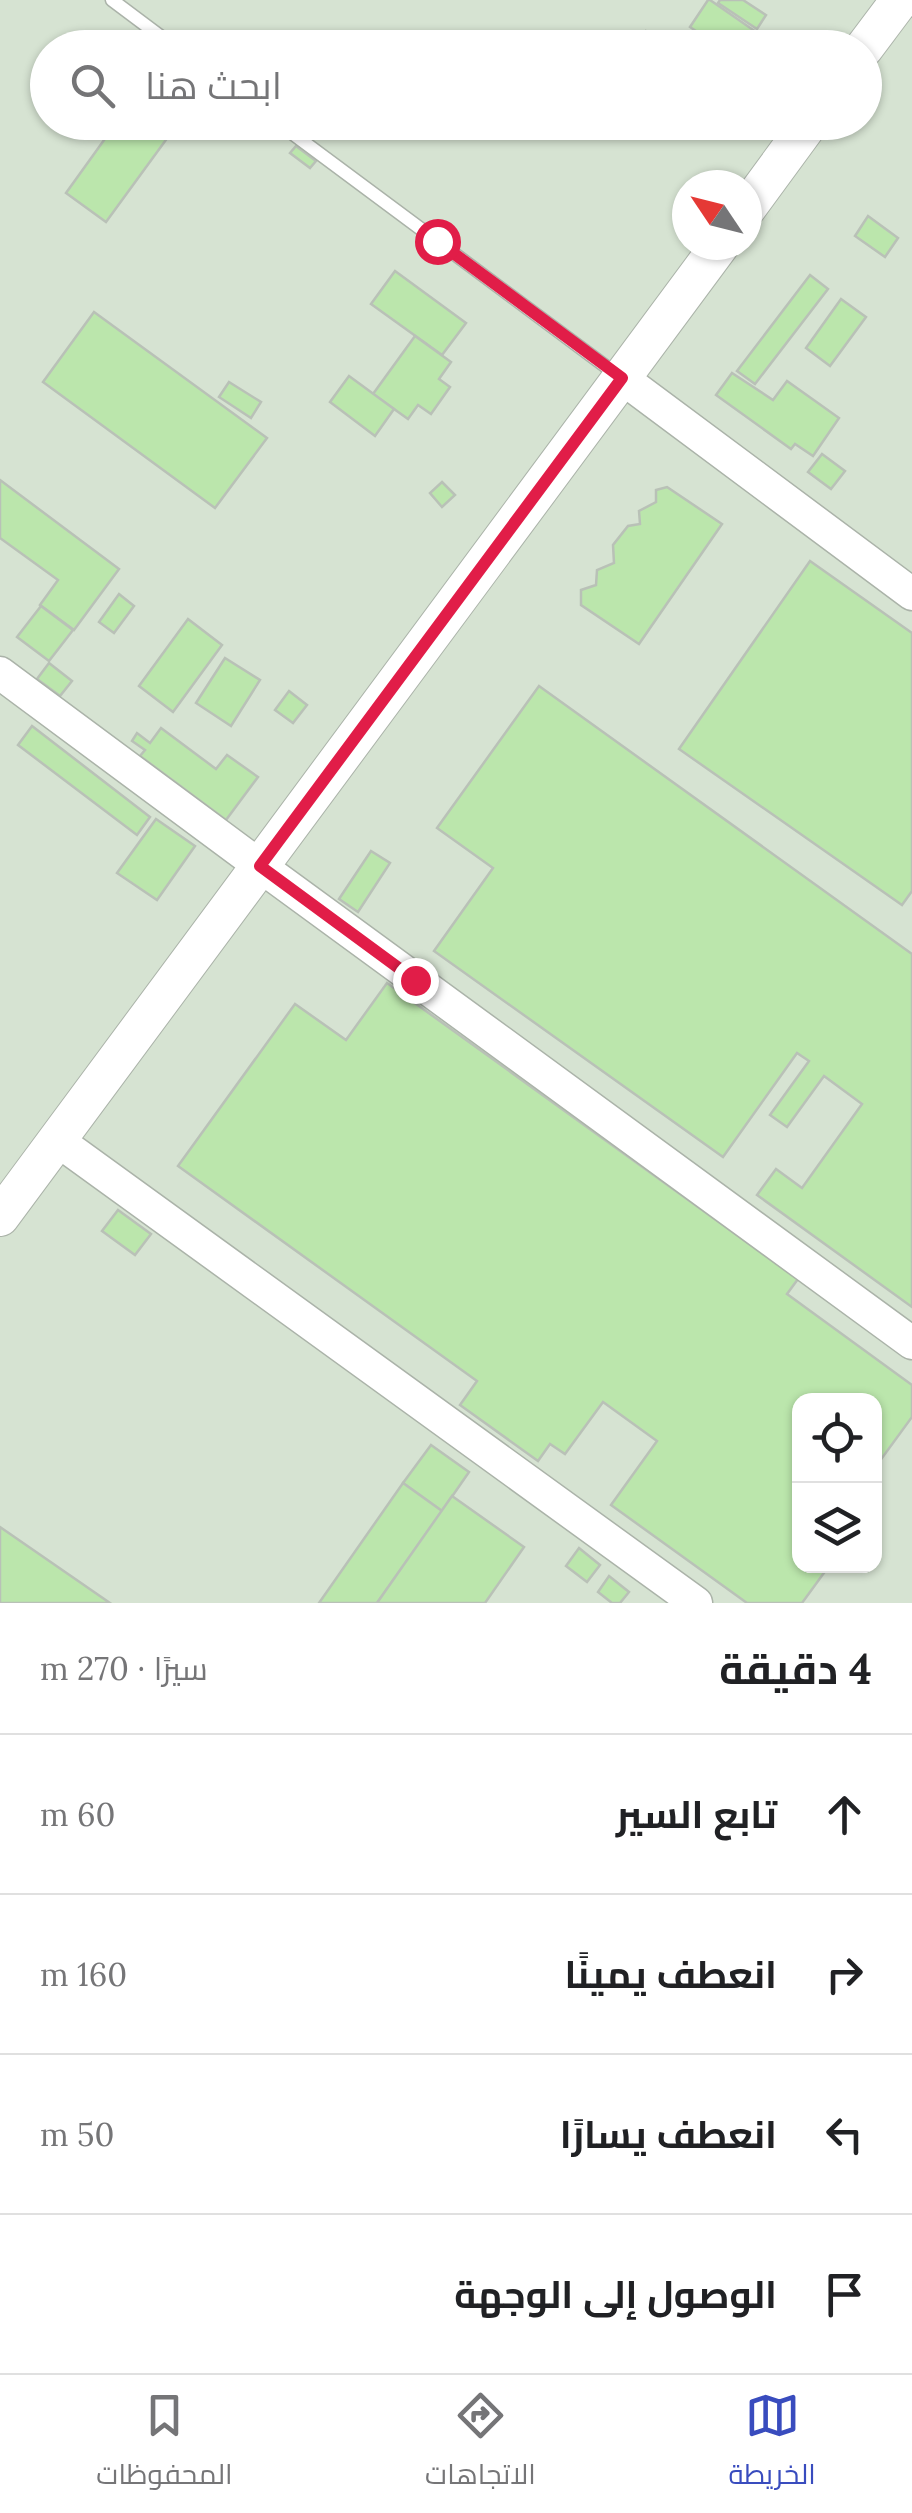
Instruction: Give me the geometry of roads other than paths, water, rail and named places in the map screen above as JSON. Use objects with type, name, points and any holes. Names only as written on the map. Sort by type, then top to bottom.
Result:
[{"type":"main road","points":[[878,30],[900,0]]},
{"type":"main road","points":[[762,188],[797,140]]},
{"type":"main road","points":[[0,1217],[709,260]]},
{"type":"street","points":[[622,378],[912,594]]},
{"type":"street","points":[[0,673],[912,1343]]},
{"type":"street","points":[[58,1140],[696,1603]]},
{"type":"lane","points":[[112,0],[152,30]]},
{"type":"lane","points":[[301,140],[622,378]]}]
